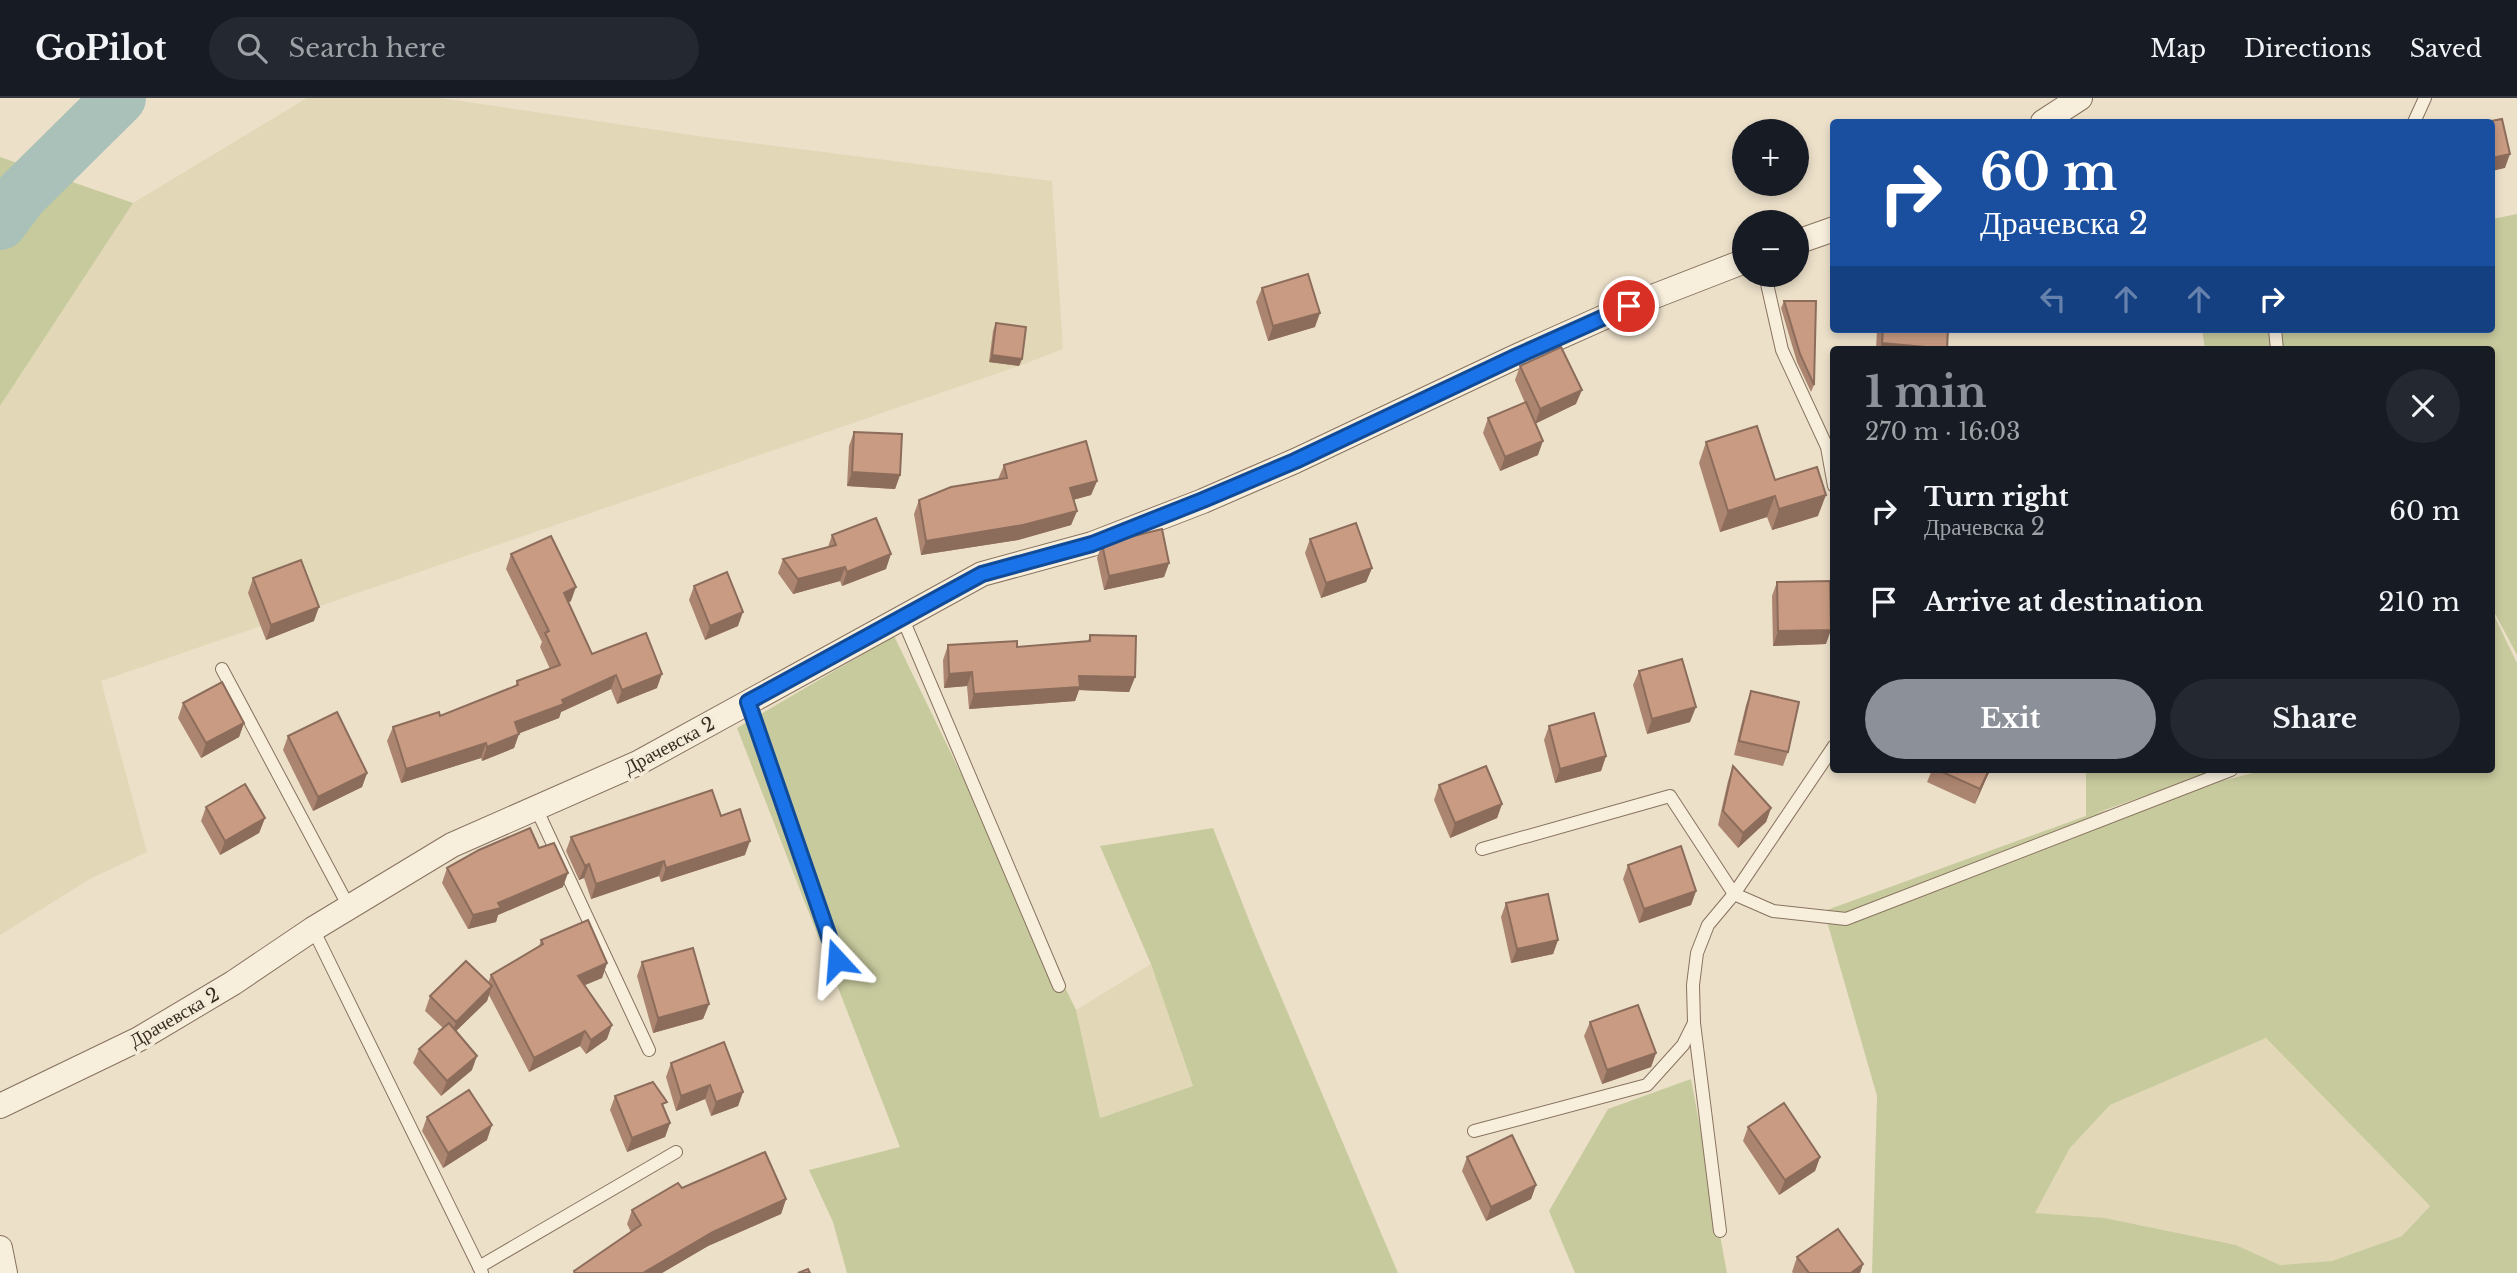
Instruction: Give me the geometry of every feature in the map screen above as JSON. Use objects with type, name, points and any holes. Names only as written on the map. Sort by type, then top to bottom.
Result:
[{"type":"street","points":[[2048,119],[2080,98]]},
{"type":"street","points":[[1809,238],[1830,230]]},
{"type":"street","name":"Драчевска 2","points":[[0,1106],[139,1039],[452,845],[638,763],[982,574],[1092,544],[1203,500],[1295,461],[1629,306],[1732,266]]},
{"type":"street","points":[[0,1248],[5,1273]]},
{"type":"lane","points":[[2415,119],[2425,98]]},
{"type":"lane","points":[[1768,287],[1782,351],[1827,447],[1830,464]]},
{"type":"lane","points":[[902,617],[1059,986]]},
{"type":"lane","points":[[222,669],[349,907]]},
{"type":"lane","points":[[748,702],[837,960]]},
{"type":"lane","points":[[1720,1231],[1694,1023],[1693,985],[1697,953],[1708,925],[1734,894],[1830,752]]},
{"type":"lane","points":[[1482,849],[1670,796],[1734,894],[1773,911],[1846,919],[2223,773]]},
{"type":"lane","points":[[536,808],[649,1050]]},
{"type":"lane","points":[[313,929],[480,1270],[676,1152]]},
{"type":"lane","points":[[1474,1131],[1647,1085],[1683,1045],[1694,1023]]},
{"type":"shaded area","points":[[307,98],[441,98],[712,138],[1052,181],[1063,349],[101,681],[147,852],[90,879],[0,935],[0,406],[133,203]]},
{"type":"shaded area","points":[[1151,964],[1193,1086],[1100,1118],[1076,1010]]},
{"type":"shaded area","points":[[2266,1038],[2430,1206],[2402,1236],[2332,1261],[2280,1265],[2236,1245],[2035,1213],[2070,1148],[2110,1105]]},
{"type":"green space","points":[[0,157],[133,203],[0,406]]},
{"type":"green space","points":[[2517,214],[2517,655],[2495,614],[2495,346],[2204,346],[2203,333],[2495,333],[2495,218]]},
{"type":"green space","points":[[2495,617],[2517,663],[2517,1273],[1872,1273],[1877,1096],[1824,911],[2086,816],[2086,773],[2210,773],[2096,813],[2253,773],[2495,773]],"holes":[[[2266,1038],[2430,1206],[2402,1236],[2332,1261],[2280,1265],[2236,1245],[2104,1218],[2035,1213],[2070,1148],[2110,1105]]]},
{"type":"green space","points":[[894,636],[1076,1010],[1100,1118],[1193,1086],[1151,964],[1100,846],[1213,828],[1254,933],[1398,1273],[847,1273],[833,1222],[809,1170],[900,1147],[737,728]]},
{"type":"green space","points":[[1691,1079],[1727,1273],[1575,1273],[1549,1211],[1608,1109]]},
{"type":"building","points":[[2502,119],[2510,154],[2495,157],[2495,120]]},
{"type":"building","points":[[1308,274],[1320,313],[1273,326],[1262,288]]},
{"type":"building","points":[[1784,301],[1816,301],[1814,385],[1800,354]]},
{"type":"building","points":[[996,323],[1026,327],[1022,359],[992,355]]},
{"type":"building","points":[[1883,333],[1948,333],[1947,346],[1882,343]]},
{"type":"building","points":[[1561,347],[1582,390],[1540,409],[1520,366]]},
{"type":"building","points":[[1526,402],[1543,441],[1505,457],[1488,418]]},
{"type":"building","points":[[1757,426],[1775,480],[1817,467],[1826,495],[1779,509],[1775,496],[1728,511],[1706,442]]},
{"type":"building","points":[[854,432],[902,434],[900,475],[852,472]]},
{"type":"building","points":[[1086,441],[1097,481],[1070,488],[1077,511],[1023,525],[926,541],[919,500],[951,487],[1007,478],[1004,465]]},
{"type":"building","points":[[876,518],[891,554],[847,572],[845,567],[798,579],[783,559],[836,545],[832,535]]},
{"type":"building","points":[[1356,523],[1372,568],[1326,583],[1310,539]]},
{"type":"building","points":[[1162,529],[1169,563],[1109,576],[1102,544]]},
{"type":"building","points":[[551,536],[576,587],[564,593],[592,654],[646,633],[662,674],[622,690],[616,675],[562,700],[564,704],[515,722],[519,734],[487,747],[486,743],[406,769],[393,727],[439,712],[440,716],[560,665],[545,633],[549,631],[511,554]]},
{"type":"building","points":[[301,560],[319,607],[271,625],[253,578]]},
{"type":"building","points":[[727,572],[743,612],[710,626],[694,586]]},
{"type":"building","points":[[1830,581],[1830,630],[1778,631],[1777,582]]},
{"type":"building","points":[[1090,635],[1136,636],[1135,677],[1079,676],[1080,687],[974,694],[972,672],[949,674],[948,645],[1017,641],[1017,647],[1090,641]]},
{"type":"building","points":[[1682,659],[1696,707],[1652,719],[1639,671]]},
{"type":"building","points":[[222,682],[244,723],[206,743],[183,703]]},
{"type":"building","points":[[1751,691],[1799,702],[1788,752],[1739,741]]},
{"type":"building","points":[[337,712],[367,773],[318,797],[288,736]]},
{"type":"building","points":[[1594,713],[1606,756],[1560,769],[1549,726]]},
{"type":"building","points":[[1486,766],[1502,804],[1455,823],[1439,785]]},
{"type":"building","points":[[1733,766],[1771,808],[1743,833],[1723,811]]},
{"type":"building","points":[[1945,773],[1988,773],[1980,789]]},
{"type":"building","points":[[245,784],[265,818],[225,841],[206,807]]},
{"type":"building","points":[[712,790],[721,816],[740,809],[750,841],[666,868],[664,861],[596,884],[589,864],[585,866],[571,837]]},
{"type":"building","points":[[530,828],[539,848],[554,843],[568,873],[498,903],[501,908],[473,915],[447,868],[479,850]]},
{"type":"building","points":[[1681,846],[1696,891],[1644,909],[1628,865]]},
{"type":"building","points":[[1548,894],[1558,940],[1517,949],[1506,903]]},
{"type":"building","points":[[588,920],[607,963],[578,976],[612,1025],[591,1040],[585,1031],[534,1058],[491,975],[543,944],[541,940]]},
{"type":"building","points":[[693,948],[709,1004],[658,1018],[642,962]]},
{"type":"building","points":[[466,961],[492,986],[456,1022],[430,996]]},
{"type":"building","points":[[1638,1005],[1656,1053],[1607,1070],[1590,1022]]},
{"type":"building","points":[[449,1023],[477,1056],[447,1081],[419,1049]]},
{"type":"building","points":[[724,1042],[743,1092],[716,1102],[710,1085],[681,1096],[671,1063]]},
{"type":"building","points":[[653,1082],[667,1102],[662,1104],[670,1123],[632,1138],[615,1096]]},
{"type":"building","points":[[469,1090],[492,1125],[448,1153],[427,1117]]},
{"type":"building","points":[[1784,1103],[1820,1157],[1785,1180],[1748,1127]]},
{"type":"building","points":[[1512,1135],[1536,1185],[1491,1207],[1467,1157]]},
{"type":"building","points":[[765,1152],[786,1199],[713,1232],[643,1273],[575,1273],[574,1271],[641,1225],[632,1210],[678,1183],[682,1188]]},
{"type":"building","points":[[1838,1229],[1863,1264],[1851,1273],[1809,1273],[1797,1257]]},
{"type":"waterway","points":[[0,223],[21,195],[119,98]]},
{"type":"route","points":[[837,960],[748,702],[982,574],[1092,544],[1203,500],[1295,461],[1629,306]]}]
